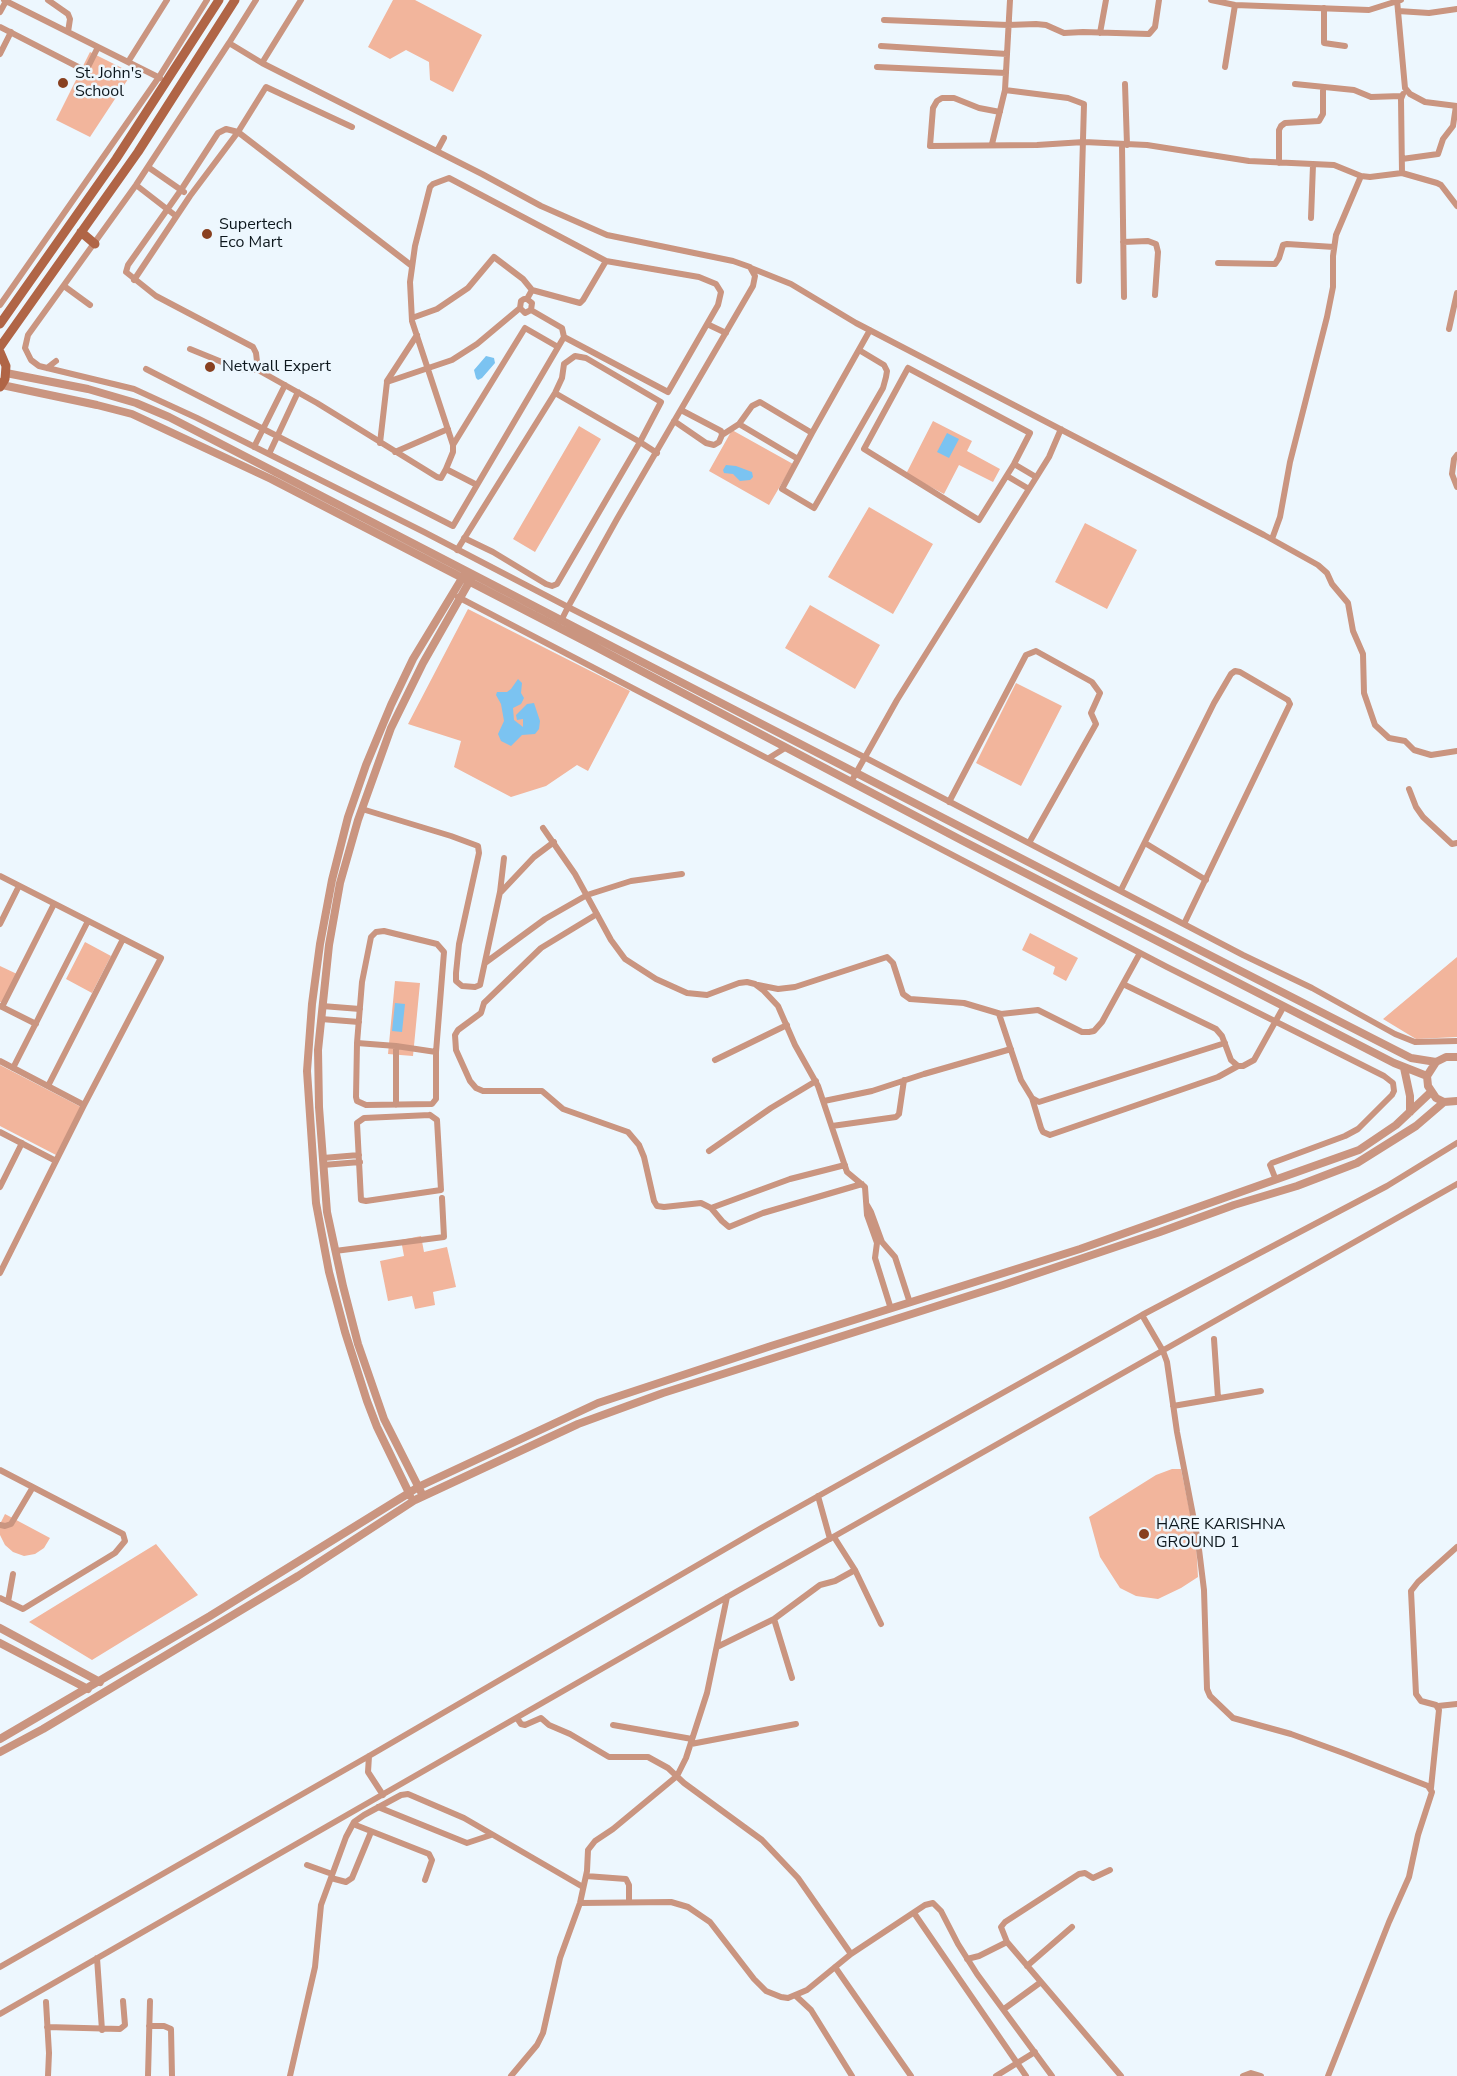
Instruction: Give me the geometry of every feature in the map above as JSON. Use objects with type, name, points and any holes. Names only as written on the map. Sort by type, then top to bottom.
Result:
[{"type":"main road","points":[[0,324],[68,219],[219,0]]},
{"type":"main road","points":[[0,347],[138,152],[235,0]]},
{"type":"main road","points":[[81,232],[95,244]]},
{"type":"main road","points":[[0,352],[5,360],[6,373],[1,386]]},
{"type":"street","points":[[0,12],[5,0],[163,79],[207,0]]},
{"type":"street","points":[[48,0],[68,14],[70,19],[68,32]]},
{"type":"street","points":[[128,62],[167,0]]},
{"type":"street","points":[[256,0],[136,185],[25,342],[25,348],[31,360],[39,366],[134,389],[269,454],[1410,1040],[1419,1042],[1457,1041]]},
{"type":"street","points":[[262,63],[302,0]]},
{"type":"street","points":[[992,144],[1005,90],[1010,0]]},
{"type":"street","points":[[1100,33],[1106,0]]},
{"type":"street","points":[[884,20],[1036,24],[1046,25],[1064,33],[1142,34],[1153,32],[1159,0]]},
{"type":"street","points":[[1211,0],[1369,10],[1398,1],[1405,88],[1402,173]]},
{"type":"street","points":[[1313,0],[1313,8]]},
{"type":"street","points":[[1225,67],[1232,3]]},
{"type":"street","points":[[1324,8],[1324,43],[1345,46]]},
{"type":"street","points":[[1398,11],[1429,14],[1457,9]]},
{"type":"street","points":[[0,27],[86,71],[98,47]]},
{"type":"street","points":[[0,54],[11,32]]},
{"type":"street","points":[[230,43],[262,63],[541,206],[607,235],[733,261],[791,284],[870,330],[1318,565],[1327,573],[1332,584],[1348,603],[1353,631],[1363,654],[1364,693],[1375,725],[1389,738],[1405,741],[1414,750],[1431,755],[1457,751]]},
{"type":"street","points":[[881,46],[1007,54]]},
{"type":"street","points":[[877,67],[1006,73]]},
{"type":"street","points":[[1124,297],[1125,84]]},
{"type":"street","points":[[1295,84],[1354,90],[1371,97],[1404,93],[1425,102],[1456,106],[1453,126],[1443,139],[1438,154],[1402,159]]},
{"type":"street","points":[[134,280],[190,196],[238,132],[264,88],[267,86],[352,127]]},
{"type":"street","points":[[1279,163],[1281,126],[1285,123],[1318,121],[1323,114],[1323,87]]},
{"type":"street","points":[[1005,90],[1068,98],[1082,102],[1084,106],[1079,281]]},
{"type":"street","points":[[1000,112],[979,108],[950,97],[937,101],[933,108],[930,146],[992,144],[1037,146],[1084,142],[1147,145],[1249,161],[1334,165],[1361,176],[1402,173],[1441,185],[1457,206]]},
{"type":"street","points":[[258,370],[253,347],[156,296],[126,273],[128,265],[182,190],[218,133],[226,129],[238,132],[412,266]]},
{"type":"street","points":[[437,151],[444,138]]},
{"type":"street","points":[[1311,218],[1313,165]]},
{"type":"street","points":[[148,167],[190,196]]},
{"type":"street","points":[[1272,539],[1280,517],[1290,462],[1329,307],[1333,287],[1336,235],[1361,176]]},
{"type":"street","points":[[190,349],[239,369],[258,370],[441,478],[453,452],[453,445],[412,318],[410,282],[415,246],[430,187],[442,179],[449,178],[606,261],[699,277],[716,284],[721,292],[707,324],[668,392],[564,337]]},
{"type":"street","points":[[136,185],[176,216]]},
{"type":"street","points":[[0,305],[68,219]]},
{"type":"street","points":[[1124,242],[1148,241],[1156,244],[1158,252],[1155,295]]},
{"type":"street","points":[[1218,263],[1275,264],[1283,245],[1287,244],[1334,247]]},
{"type":"street","points":[[412,318],[437,309],[468,288],[494,257],[523,279],[532,290],[580,303],[606,261]]},
{"type":"street","points":[[562,619],[753,286],[755,276],[750,267]]},
{"type":"street","points":[[64,286],[90,306]]},
{"type":"street","points":[[387,382],[453,360],[477,344],[519,308],[520,301],[527,299],[532,290]]},
{"type":"street","points":[[1449,329],[1457,294]]},
{"type":"street","points":[[527,299],[532,303],[531,310]]},
{"type":"street","points":[[519,308],[525,313],[531,310]]},
{"type":"street","points":[[146,369],[453,526],[564,337],[562,328],[531,310]]},
{"type":"street","points":[[707,324],[726,333]]},
{"type":"street","points":[[453,445],[525,328],[558,347]]},
{"type":"street","points":[[859,350],[884,365],[887,371],[886,377],[814,508],[782,489],[870,330]]},
{"type":"street","points":[[380,443],[387,382],[417,335]]},
{"type":"street","points":[[458,550],[464,538],[555,393],[562,378],[564,364],[575,356],[586,358],[661,402],[557,584],[552,586],[546,584],[464,538]]},
{"type":"street","points":[[47,368],[56,361]]},
{"type":"street","points":[[908,368],[1030,433],[1014,464],[979,520],[864,449],[908,368]]},
{"type":"street","points":[[6,373],[88,389],[129,401],[169,417],[851,782],[1279,1015],[1384,1076],[1395,1087],[1392,1095],[1358,1128],[1345,1136],[1270,1165],[1275,1177]]},
{"type":"street","points":[[254,447],[285,385]]},
{"type":"street","points":[[1,386],[116,409],[148,421],[562,619],[1411,1058],[1436,1062]]},
{"type":"street","points":[[129,401],[134,389]]},
{"type":"street","points":[[269,454],[297,392]]},
{"type":"street","points":[[555,393],[657,453]]},
{"type":"street","points":[[674,421],[711,445],[717,445],[722,435],[739,424],[753,406],[760,402],[812,433]]},
{"type":"street","points":[[681,410],[717,429],[722,435]]},
{"type":"street","points":[[739,424],[798,459]]},
{"type":"street","points":[[395,452],[448,429]]},
{"type":"street","points":[[851,782],[897,700],[1049,457],[1061,429]]},
{"type":"street","points":[[1457,455],[1454,459],[1452,474],[1457,487]]},
{"type":"street","points":[[1014,464],[1036,477]]},
{"type":"street","points":[[446,469],[477,485]]},
{"type":"street","points":[[1007,476],[1029,489]]},
{"type":"street","points":[[498,571],[505,560]]},
{"type":"street","points":[[411,1497],[367,1401],[329,1272],[316,1203],[307,1071],[312,1004],[320,944],[332,880],[348,817],[366,765],[413,659],[452,593],[468,576]]},
{"type":"street","points":[[423,1496],[384,1419],[361,1354],[342,1286],[327,1212],[318,1084],[318,1050],[329,945],[340,883],[362,809],[391,728],[423,663],[460,598],[468,576]]},
{"type":"street","points":[[452,593],[772,756],[1140,953],[1279,1015],[1427,1076]]},
{"type":"street","points":[[949,802],[1026,655],[1036,651],[1092,682],[1100,693],[1091,713],[1096,724],[1029,843]]},
{"type":"street","points":[[1121,890],[1214,703],[1231,674],[1235,671],[1240,672],[1288,700],[1289,709],[1184,924]]},
{"type":"street","points":[[772,756],[785,748]]},
{"type":"street","points":[[1409,789],[1423,817],[1437,832],[1455,845]]},
{"type":"street","points":[[362,809],[478,846],[479,853],[459,944],[456,981],[462,986],[480,985],[500,892],[504,858]]},
{"type":"street","points":[[543,828],[554,842],[587,895],[611,940],[625,959],[656,979],[687,993],[707,995],[739,983],[778,989],[795,987],[887,957],[893,963],[905,997],[964,1003],[999,1014],[1038,1010],[1082,1032],[1089,1032],[1094,1031],[1102,1022],[1140,953]]},
{"type":"street","points":[[500,892],[534,857],[554,842]]},
{"type":"street","points":[[1144,843],[1206,880]]},
{"type":"street","points":[[485,963],[545,919],[587,895],[631,881],[682,874]]},
{"type":"street","points":[[0,876],[161,958],[0,1273]]},
{"type":"street","points":[[0,924],[19,886]]},
{"type":"street","points":[[36,1024],[1,1007],[54,904]]},
{"type":"street","points":[[597,914],[541,948],[524,962],[484,1003],[481,1013],[458,1030],[455,1035],[456,1050],[470,1081],[479,1090],[542,1090],[555,1105],[563,1110],[628,1132],[633,1135],[644,1156],[657,1206],[701,1203],[711,1208],[729,1227],[784,1207],[862,1184]]},
{"type":"street","points":[[13,1068],[88,921]]},
{"type":"street","points":[[384,931],[438,944],[443,949],[445,956],[436,1052],[436,1100],[434,1102],[430,1104],[366,1105],[357,1101],[357,1042],[360,1009],[362,982],[371,937],[374,934],[384,931]]},
{"type":"street","points":[[48,1086],[123,939]]},
{"type":"street","points":[[755,984],[771,996],[778,1006],[816,1081],[850,1176],[862,1184],[867,1192],[867,1215],[877,1243],[875,1258],[889,1305],[891,1320]]},
{"type":"street","points":[[1123,984],[1216,1029],[1225,1043],[1231,1060],[1238,1066]]},
{"type":"street","points":[[322,1006],[360,1009]]},
{"type":"street","points":[[999,1014],[1021,1080],[1032,1098],[1041,1128],[1043,1132],[1050,1135],[1218,1077],[1238,1066],[1243,1066],[1254,1060],[1279,1015]]},
{"type":"street","points":[[321,1019],[358,1022]]},
{"type":"street","points":[[715,1060],[787,1025]]},
{"type":"street","points":[[357,1042],[436,1052]]},
{"type":"street","points":[[1032,1098],[1039,1102],[1225,1043]]},
{"type":"street","points":[[396,1046],[396,1105]]},
{"type":"street","points":[[824,1101],[872,1091],[1011,1049]]},
{"type":"street","points":[[1444,1102],[1431,1092],[1427,1076],[1436,1062],[1446,1057],[1457,1057]]},
{"type":"street","points":[[0,1061],[84,1105]]},
{"type":"street","points":[[1404,1068],[1410,1096],[1410,1112]]},
{"type":"street","points":[[832,1126],[896,1117],[903,1080]]},
{"type":"street","points":[[709,1151],[771,1108],[816,1081]]},
{"type":"street","points":[[0,1752],[298,1576],[411,1497],[418,1487],[598,1404],[908,1297],[1080,1249],[1275,1177],[1359,1150],[1396,1125],[1431,1092]]},
{"type":"street","points":[[0,1739],[54,1710],[98,1681],[411,1497],[423,1496],[605,1413],[1297,1186],[1357,1163],[1416,1126],[1444,1102],[1457,1101]]},
{"type":"street","points":[[432,1116],[437,1120],[441,1190],[363,1201],[360,1197],[359,1158],[357,1123],[360,1120],[432,1116]]},
{"type":"street","points":[[0,1132],[56,1161]]},
{"type":"street","points":[[0,1187],[22,1143]]},
{"type":"street","points":[[0,1967],[818,1496],[1142,1315],[1387,1186],[1457,1143]]},
{"type":"street","points":[[323,1162],[359,1158]]},
{"type":"street","points":[[711,1208],[790,1179],[845,1165]]},
{"type":"street","points":[[0,2014],[727,1597],[1457,1184]]},
{"type":"street","points":[[335,1251],[444,1237],[442,1198]]},
{"type":"street","points":[[866,1205],[872,1212],[882,1242],[896,1257],[908,1297]]},
{"type":"street","points":[[1142,1315],[1167,1362],[1198,1541],[1203,1590],[1207,1689],[1210,1696],[1233,1718],[1240,1721],[1292,1734],[1431,1788]]},
{"type":"street","points":[[1214,1339],[1218,1398]]},
{"type":"street","points":[[1173,1406],[1261,1391]]},
{"type":"street","points":[[0,1470],[123,1534],[126,1541],[115,1553],[23,1609],[0,1598]]},
{"type":"street","points":[[0,1525],[10,1524],[33,1487]]},
{"type":"street","points":[[818,1496],[832,1538],[855,1570],[881,1624]]},
{"type":"street","points":[[1456,1547],[1411,1591],[1416,1694],[1421,1701],[1438,1706],[1457,1704]]},
{"type":"street","points":[[717,1647],[774,1619],[820,1585],[835,1581],[855,1570]]},
{"type":"street","points":[[8,1602],[13,1574]]},
{"type":"street","points":[[511,2076],[537,2045],[543,2033],[560,1958],[580,1903],[586,1876],[588,1850],[591,1845],[677,1776],[686,1758],[707,1693],[727,1597]]},
{"type":"street","points":[[774,1619],[792,1678]]},
{"type":"street","points":[[0,1628],[111,1687]]},
{"type":"street","points":[[0,1643],[99,1695]]},
{"type":"street","points":[[1328,2076],[1409,1877],[1418,1835],[1431,1798],[1439,1729],[1438,1706]]},
{"type":"street","points":[[518,1718],[521,1724],[525,1725],[542,1718],[549,1725],[570,1734],[607,1756],[648,1757],[662,1764],[762,1840],[798,1878],[851,1954]]},
{"type":"street","points":[[613,1725],[692,1741],[796,1724]]},
{"type":"street","points":[[369,1756],[368,1772],[383,1795]]},
{"type":"street","points":[[290,2076],[315,1967],[321,1905],[353,1824],[378,1807],[401,1795],[408,1794],[464,1818],[583,1887]]},
{"type":"street","points":[[378,1807],[467,1843],[491,1835]]},
{"type":"street","points":[[353,1824],[429,1854],[432,1860],[425,1880]]},
{"type":"street","points":[[307,1865],[346,1882],[351,1878],[371,1832]]},
{"type":"street","points":[[1110,1870],[1093,1878],[1079,1874],[1005,1922],[1001,1927],[1007,1942],[1121,2076]]},
{"type":"street","points":[[586,1876],[626,1879],[629,1885],[629,1902]]},
{"type":"street","points":[[580,1903],[671,1902],[700,1913],[710,1922],[754,1979],[766,1991],[781,1997],[796,1996],[851,1954],[914,1912],[933,1903],[937,1905],[967,1959],[1052,2076]]},
{"type":"street","points":[[914,1912],[1026,2076]]},
{"type":"street","points":[[1028,1966],[1072,1927]]},
{"type":"street","points":[[967,1959],[979,1956],[1007,1942]]},
{"type":"street","points":[[97,1958],[102,2030]]},
{"type":"street","points":[[835,1967],[911,2076]]},
{"type":"street","points":[[1004,2008],[1041,1982]]},
{"type":"street","points":[[796,1996],[811,2010],[852,2076]]},
{"type":"street","points":[[48,2028],[102,2030],[124,2028],[123,2001]]},
{"type":"street","points":[[148,2076],[150,2001]]},
{"type":"street","points":[[46,2002],[48,2076]]},
{"type":"street","points":[[149,2026],[164,2026],[171,2029],[172,2076]]},
{"type":"street","points":[[998,2076],[1035,2052]]},
{"type":"street","points":[[1243,2076],[1251,2073],[1261,2076]]},
{"type":"shaded area","points":[[393,0],[415,0],[482,35],[453,92],[430,80],[429,62],[406,50],[390,59],[368,47]]},
{"type":"shaded area","points":[[90,52],[132,73],[90,137],[56,120]]},
{"type":"shaded area","points":[[933,421],[972,441],[967,451],[1000,469],[993,482],[959,465],[944,494],[906,474]]},
{"type":"shaded area","points":[[579,426],[601,439],[535,552],[513,539]]},
{"type":"shaded area","points":[[732,430],[793,464],[769,505],[709,471]]},
{"type":"shaded area","points":[[869,507],[933,544],[893,614],[828,577]]},
{"type":"shaded area","points":[[1085,523],[1137,550],[1107,609],[1055,582]]},
{"type":"shaded area","points":[[810,605],[880,645],[855,689],[785,648]]},
{"type":"shaded area","points":[[468,609],[630,691],[588,771],[577,765],[546,786],[511,797],[454,767],[461,741],[408,724]]},
{"type":"shaded area","points":[[1016,683],[1062,706],[1021,786],[976,763]]},
{"type":"shaded area","points":[[1030,933],[1078,958],[1066,981],[1053,974],[1055,967],[1022,950]]},
{"type":"shaded area","points":[[85,942],[111,956],[92,993],[66,979]]},
{"type":"shaded area","points":[[1457,957],[1457,1037],[1416,1039],[1383,1019]]},
{"type":"shaded area","points":[[0,966],[17,974],[2,1003],[0,1002]]},
{"type":"shaded area","points":[[395,981],[420,983],[413,1056],[388,1054]]},
{"type":"shaded area","points":[[0,1065],[81,1107],[56,1155],[0,1126]]},
{"type":"shaded area","points":[[421,1236],[424,1252],[447,1247],[456,1287],[433,1292],[435,1305],[415,1309],[412,1296],[388,1301],[380,1261],[404,1256],[401,1240]]},
{"type":"shaded area","name":"HARE KARISHNA GROUND 1","points":[[1172,1469],[1181,1469],[1196,1542],[1198,1577],[1158,1599],[1136,1596],[1120,1588],[1100,1557],[1089,1517],[1156,1475]]},
{"type":"shaded area","points":[[5,1514],[50,1538],[44,1548],[35,1554],[24,1556],[13,1552],[5,1545],[0,1535],[0,1524]]},
{"type":"shaded area","points":[[156,1544],[198,1595],[92,1660],[29,1622]]},
{"type":"water","points":[[486,356],[494,358],[495,363],[478,380],[474,370]]},
{"type":"water","points":[[947,433],[959,439],[949,458],[937,452]]},
{"type":"water","points":[[726,465],[752,472],[753,477],[750,480],[740,481],[733,474],[724,473]]},
{"type":"water","points":[[518,679],[522,683],[521,693],[524,698],[521,704],[513,708],[514,720],[523,727],[523,719],[517,720],[516,715],[527,704],[534,703],[540,721],[539,729],[535,734],[522,735],[511,746],[501,741],[498,734],[504,721],[501,704],[496,695],[497,692],[507,692]]},
{"type":"water","points":[[395,1003],[405,1004],[402,1032],[392,1031]]},
{"type":"place","name":"St. John's School","points":[[63,83]]},
{"type":"place","name":"Supertech Eco Mart","points":[[207,234]]},
{"type":"place","name":"Netwall Expert","points":[[210,367]]},
{"type":"place","name":"HARE KARISHNA GROUND 1","points":[[1144,1534]]}]
